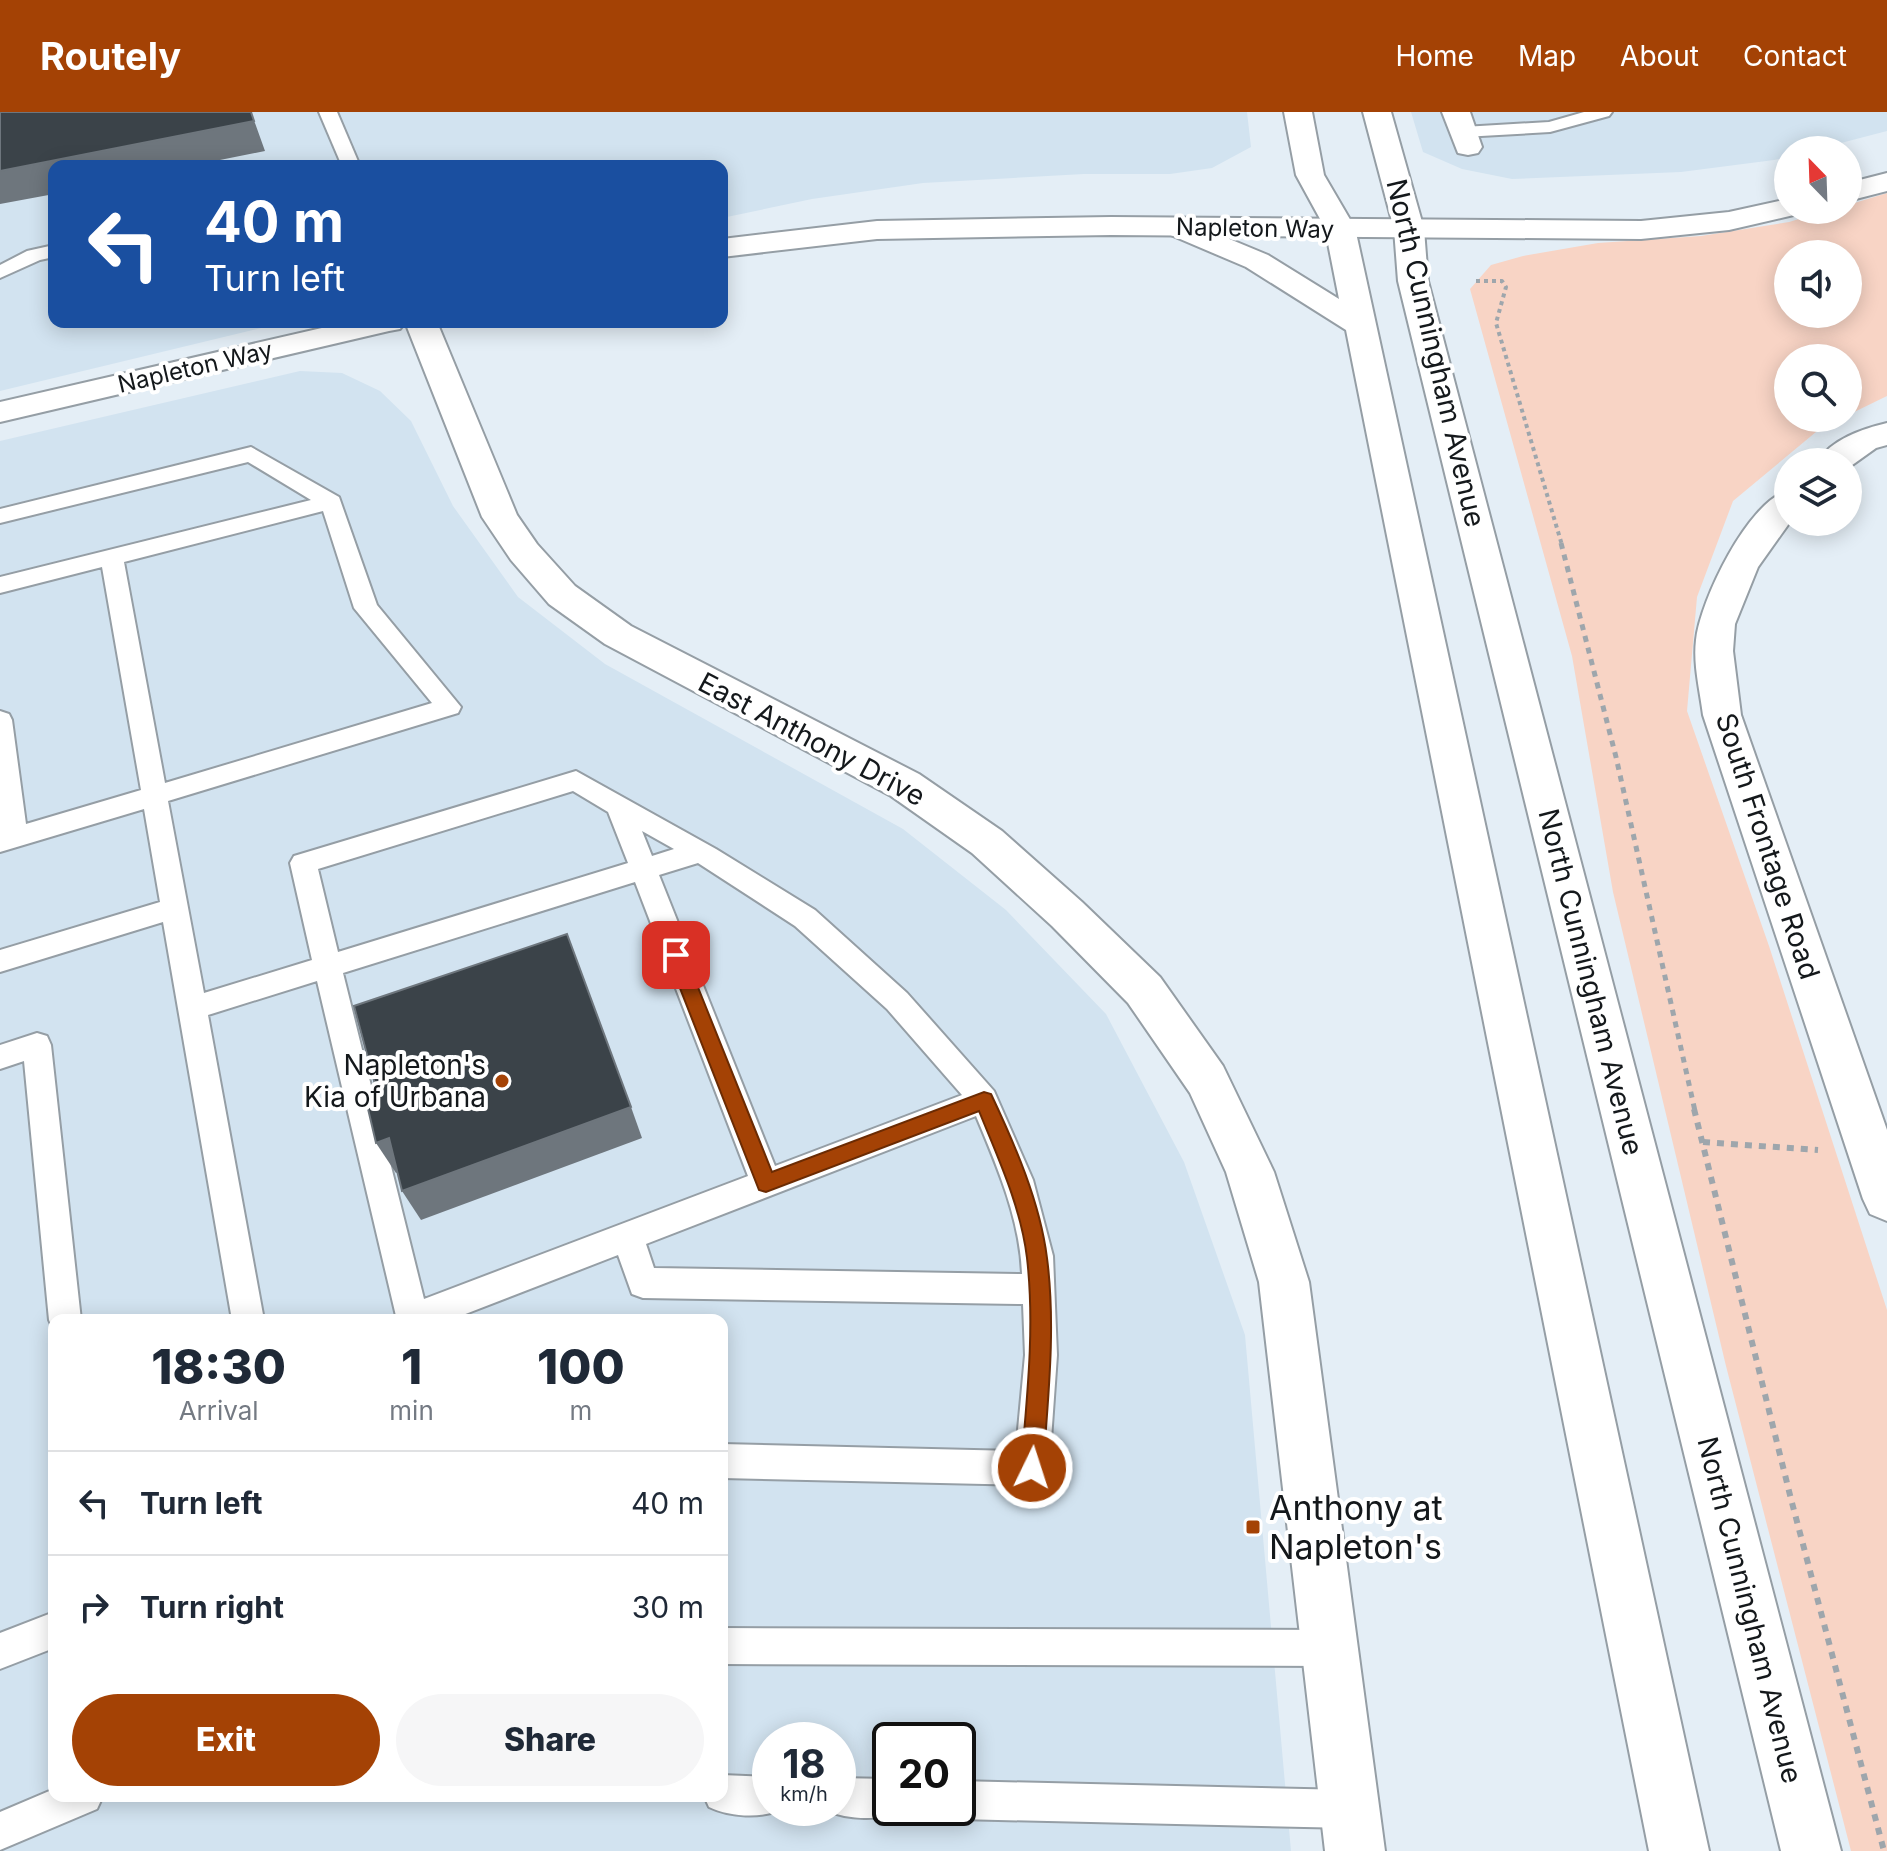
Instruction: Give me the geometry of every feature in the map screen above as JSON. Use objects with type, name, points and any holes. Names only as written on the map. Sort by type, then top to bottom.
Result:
[{"type":"street","points":[[1298,112],[1310,175],[1340,228],[1679,1851]]},
{"type":"street","name":"North Cunningham Avenue","points":[[1377,112],[1409,229],[1413,281],[1811,1851]]},
{"type":"street","points":[[1862,188],[1887,182]]},
{"type":"street","name":"Napleton Way","points":[[728,247],[877,230],[1176,227],[1641,230],[1729,221],[1774,211]]},
{"type":"street","points":[[1176,227],[1257,261],[1361,326]]},
{"type":"street","name":"Napleton Way","points":[[0,412],[363,328]]},
{"type":"street","name":"East Anthony Drive","points":[[423,328],[500,517],[524,552],[562,595],[618,635],[905,785],[987,842],[1067,914],[1144,990],[1207,1080],[1250,1172],[1284,1282],[1352,1830]]},
{"type":"street","points":[[1854,448],[1887,433]]},
{"type":"street","name":"South Frontage Road","points":[[1774,517],[1731,583],[1714,641],[1722,715],[1887,1199]]},
{"type":"lane","points":[[328,112],[348,160]]},
{"type":"lane","points":[[1462,130],[1550,127],[1603,112]]},
{"type":"lane","points":[[0,272],[34,255],[48,252]]},
{"type":"lane","points":[[0,516],[251,454],[331,502],[366,608],[449,707],[8,839],[0,720]]},
{"type":"lane","points":[[0,585],[331,502]]},
{"type":"lane","points":[[112,557],[247,1314]]},
{"type":"lane","points":[[411,1314],[303,863],[576,781],[805,918],[897,1001],[984,1100],[1018,1180],[1037,1256],[1041,1355],[1032,1468],[728,1461]]},
{"type":"lane","points":[[619,806],[766,1183]]},
{"type":"lane","points":[[193,1008],[699,852]]},
{"type":"lane","points":[[0,961],[175,908]]},
{"type":"lane","points":[[0,1057],[37,1045],[64,1314]]},
{"type":"lane","points":[[428,1314],[984,1100]]},
{"type":"lane","points":[[628,1237],[643,1283],[1038,1289]]},
{"type":"lane","points":[[0,1651],[48,1632]]},
{"type":"lane","points":[[728,1646],[1330,1648]]},
{"type":"lane","points":[[728,1794],[752,1795]]},
{"type":"lane","points":[[976,1801],[1352,1830]]},
{"type":"lane","points":[[0,1831],[70,1802]]},
{"type":"path","points":[[1476,281],[1502,281],[1506,287],[1496,323],[1571,578],[1787,1484],[1884,1851]]},
{"type":"path","points":[[1703,1142],[1871,1154]]},
{"type":"shaded area","points":[[0,112],[1247,112],[1251,147],[1212,168],[1170,174],[1084,174],[923,183],[812,199],[728,217],[728,160],[48,160],[48,328],[261,328],[0,391]]},
{"type":"shaded area","points":[[1411,112],[1887,112],[1887,131],[1862,138],[1774,136],[1774,160],[1681,172],[1512,179],[1462,169],[1423,152]]},
{"type":"shaded area","points":[[1887,193],[1887,396],[1862,408],[1862,344],[1774,344],[1774,432],[1816,432],[1797,448],[1774,448],[1774,467],[1733,501],[1697,597],[1687,711],[1769,946],[1887,1310],[1887,1851],[1851,1851],[1726,1366],[1613,892],[1572,656],[1470,289],[1491,265],[1523,256],[1598,243],[1701,236],[1776,224],[1862,224],[1862,201]]},
{"type":"shaded area","points":[[300,371],[342,373],[380,391],[411,421],[453,506],[518,597],[605,664],[903,829],[1006,910],[1106,1014],[1184,1162],[1245,1335],[1291,1851],[0,1851],[0,441]]},
{"type":"building","points":[[0,112],[251,112],[254,121],[48,160],[0,171]]},
{"type":"building","name":"Napleton's Kia of Urbana","points":[[567,934],[631,1107],[402,1191],[389,1138],[376,1143],[365,1096],[377,1092],[354,1006]]},
{"type":"place","name":"Napleton's Kia of Urbana","points":[[502,1081]]},
{"type":"place","name":"Anthony at Napleton's","points":[[1253,1527]]},
{"type":"route","points":[[676,955],[766,1183],[984,1100],[1018,1180],[1037,1256],[1041,1355],[1032,1468]]}]
